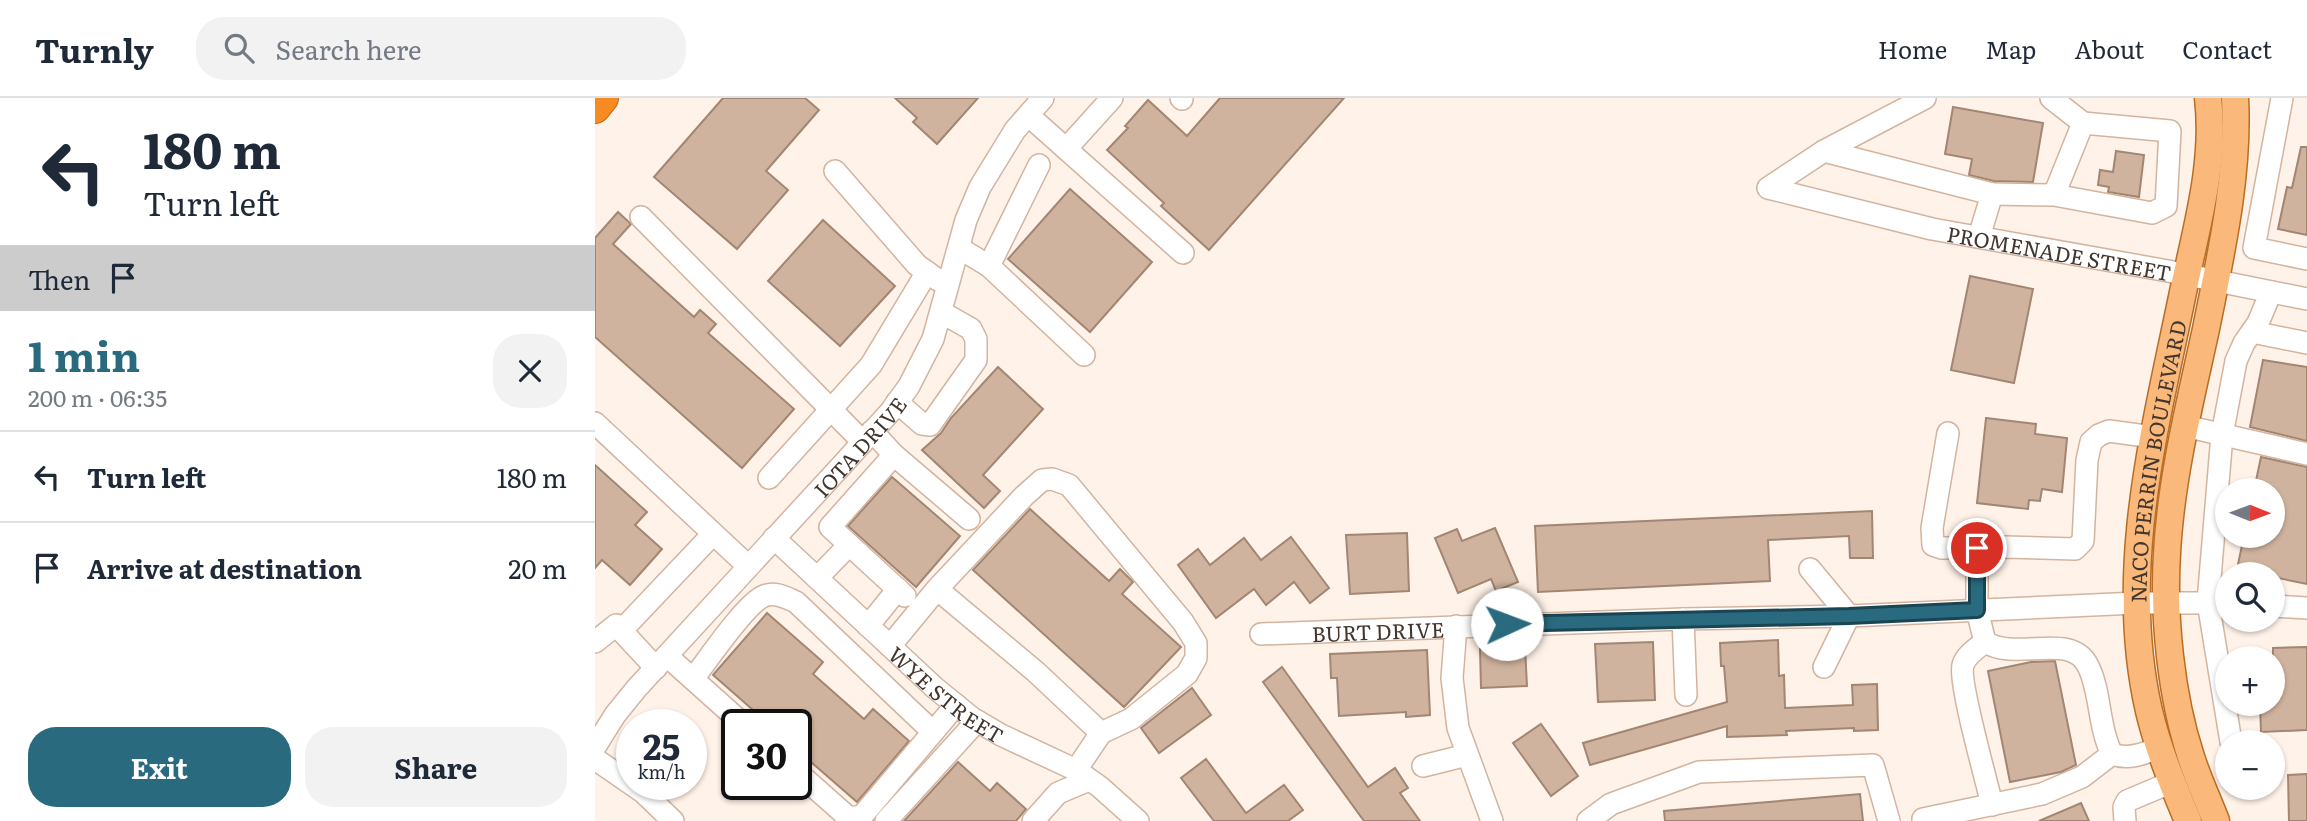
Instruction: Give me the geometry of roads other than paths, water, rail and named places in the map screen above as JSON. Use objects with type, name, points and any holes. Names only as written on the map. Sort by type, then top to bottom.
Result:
[{"type":"highway","points":[[595,108],[603,98]]},
{"type":"main road","name":"NACO PERRIN BOULEVARD","points":[[2188,821],[2159,747],[2149,710],[2139,643],[2137,550],[2153,437],[2199,222],[2207,171],[2210,115],[2208,98]]},
{"type":"main road","name":"NACO PERRIN BOULEVARD","points":[[2216,821],[2191,755],[2178,703],[2169,639],[2167,552],[2185,426],[2216,281],[2233,156],[2235,98]]},
{"type":"street","name":"IOTA DRIVE","points":[[595,747],[615,715],[661,662],[897,402],[920,366],[933,339],[966,220],[980,187],[1015,130],[1043,98]]},
{"type":"street","points":[[1066,149],[1111,98]]},
{"type":"street","points":[[1823,151],[1925,98]]},
{"type":"street","points":[[2051,98],[2083,123],[2170,131],[2166,206]]},
{"type":"street","points":[[2282,98],[2254,248],[2307,259]]},
{"type":"street","points":[[1028,115],[1183,253]]},
{"type":"street","points":[[2055,195],[2083,123]]},
{"type":"street","points":[[1823,151],[1992,194],[2055,195],[2152,213],[2166,206]]},
{"type":"street","name":"PROMENADE STREET","points":[[1823,151],[1768,188],[1932,229],[2307,299]]},
{"type":"street","points":[[989,266],[1039,166]]},
{"type":"street","points":[[835,171],[917,265],[949,287]]},
{"type":"street","points":[[1979,237],[1992,194]]},
{"type":"street","points":[[2166,206],[2177,215],[2199,222]]},
{"type":"street","points":[[642,217],[831,410],[894,455],[969,519]]},
{"type":"street","points":[[959,248],[989,266],[1084,355]]},
{"type":"street","points":[[769,478],[871,365],[927,272]]},
{"type":"street","points":[[2219,562],[2222,435],[2236,361],[2271,292]]},
{"type":"street","points":[[897,402],[922,424],[930,425],[976,360],[977,339],[971,329],[941,312]]},
{"type":"street","points":[[2252,332],[2307,343]]},
{"type":"street","points":[[595,423],[748,566]]},
{"type":"street","points":[[2185,426],[2307,454]]},
{"type":"street","points":[[1948,433],[1932,528],[1933,545],[1942,548],[2075,549],[2083,541],[2087,460],[2091,442],[2099,435],[2109,432],[2153,437]]},
{"type":"street","points":[[868,626],[901,593],[831,527],[894,455]]},
{"type":"street","points":[[843,464],[866,487]]},
{"type":"street","points":[[890,646],[1001,518],[1042,480],[1052,479],[1069,485],[1183,622],[1196,643],[1196,658],[1187,674],[1131,719],[1101,733],[1082,775],[1058,793],[1033,821]]},
{"type":"street","points":[[621,631],[713,534]]},
{"type":"street","name":"WYE STREET","points":[[774,538],[956,705],[1001,735],[1082,775],[1138,821]]},
{"type":"street","points":[[807,615],[849,545]]},
{"type":"street","points":[[1977,548],[1977,610],[1985,642],[1996,649],[2068,648],[2080,653],[2089,668],[2106,743],[2112,754],[2121,757],[2143,754],[2159,747]]},
{"type":"street","points":[[1810,569],[1849,616],[1823,667]]},
{"type":"street","points":[[937,589],[1036,672],[1101,733]]},
{"type":"street","points":[[693,679],[755,602],[774,594],[796,602],[933,732]]},
{"type":"street","name":"BURT DRIVE","points":[[1261,634],[1849,616],[2167,602],[2215,603]]},
{"type":"street","points":[[715,603],[735,624]]},
{"type":"street","points":[[2285,607],[2307,608]]},
{"type":"street","points":[[1683,619],[1686,695]]},
{"type":"street","points":[[595,642],[616,625],[640,651],[693,679],[726,709]]},
{"type":"street","points":[[1456,626],[1452,678],[1458,728],[1486,819]]},
{"type":"street","points":[[2221,632],[2230,730]]},
{"type":"street","points":[[1985,642],[1970,654],[1962,667],[1965,695],[1992,805]]},
{"type":"street","points":[[812,785],[849,818],[862,816],[956,705]]},
{"type":"street","points":[[885,821],[977,721]]},
{"type":"street","points":[[1923,819],[2042,794],[2082,777],[2112,754]]},
{"type":"street","points":[[1423,766],[1467,755]]},
{"type":"street","points":[[595,759],[616,771]]},
{"type":"street","points":[[1588,821],[1611,804],[1699,772],[1873,765],[1889,821]]},
{"type":"street","points":[[2125,821],[2124,807],[2127,801],[2172,782]]},
{"type":"street","points":[[656,800],[673,821]]}]
